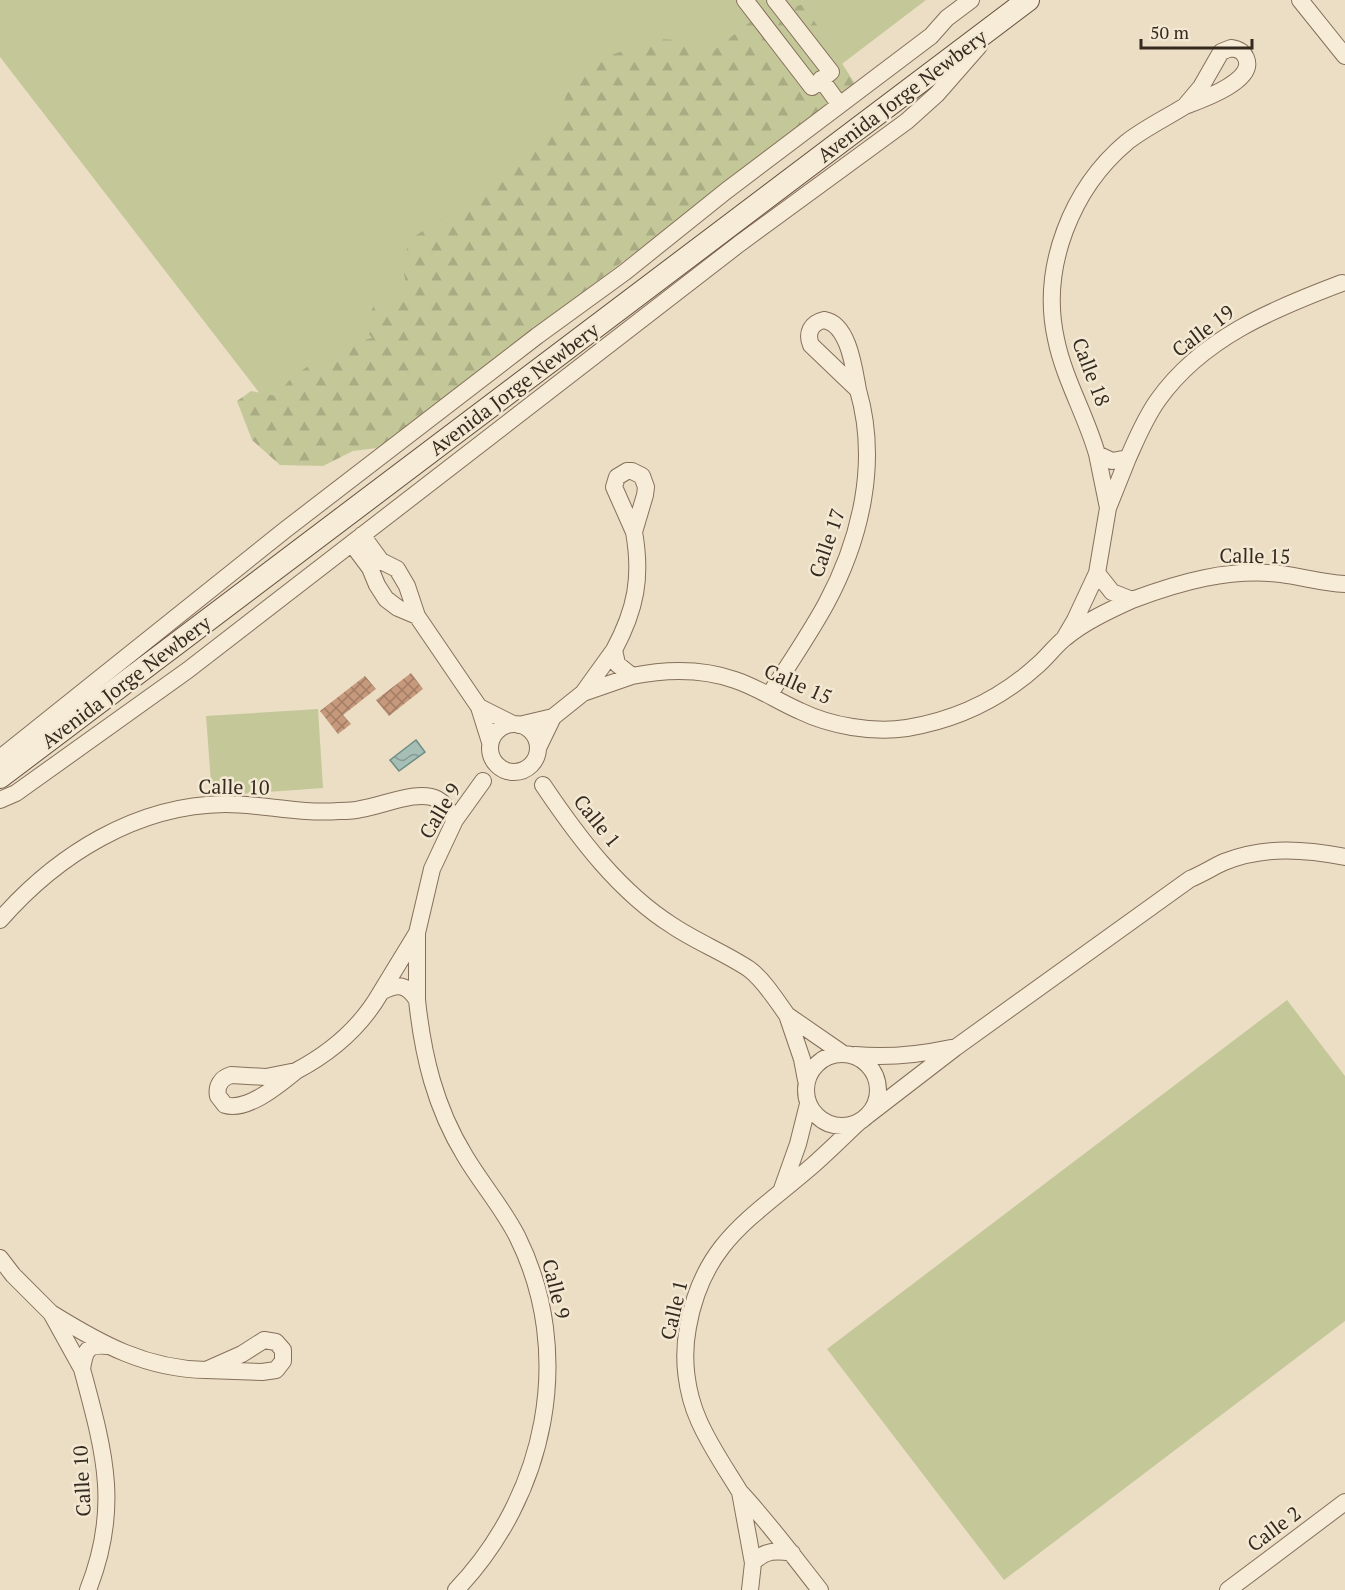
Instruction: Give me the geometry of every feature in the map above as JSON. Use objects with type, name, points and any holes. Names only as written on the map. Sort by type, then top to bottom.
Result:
[{"type":"main road","name":"Avenida Jorge Newbery","points":[[0,777],[1028,0]]},
{"type":"street","points":[[745,0],[812,87],[831,72],[775,0]]},
{"type":"street","points":[[0,758],[285,530],[537,336],[625,272],[839,104],[931,36],[947,18],[971,0]]},
{"type":"street","points":[[1300,0],[1345,56]]},
{"type":"street","points":[[0,800],[16,793],[188,670],[738,244],[907,121],[937,94],[1000,22]]},
{"type":"street","points":[[821,79],[839,104]]},
{"type":"street","name":"Calle 18","points":[[1108,507],[1097,454],[1084,414],[1063,367],[1055,336],[1052,303],[1058,254],[1074,210],[1090,183],[1108,160],[1141,133],[1185,106]]},
{"type":"street","name":"Calle 19","points":[[1108,507],[1128,458],[1156,402],[1169,386],[1205,352],[1237,328],[1259,316],[1344,283]]},
{"type":"street","name":"Calle 17","points":[[770,694],[825,605],[848,558],[855,535],[862,507],[867,460],[864,417],[858,390]]},
{"type":"street","points":[[1097,454],[1112,461],[1128,458]]},
{"type":"street","points":[[1065,638],[1076,621],[1097,573],[1108,507]]},
{"type":"street","points":[[553,717],[507,725],[496,732],[490,745],[483,781],[526,769],[535,760],[553,717],[583,693],[614,650],[626,628],[636,593],[638,559],[634,532]]},
{"type":"street","points":[[357,540],[376,564],[397,569],[407,586],[417,616],[479,707],[493,761],[511,772],[543,785]]},
{"type":"street","points":[[376,564],[376,585],[386,599],[398,608],[417,616]]},
{"type":"street","points":[[1097,573],[1112,592],[1132,600]]},
{"type":"street","name":"Calle 15","points":[[583,693],[632,676],[659,671],[696,671],[732,679],[770,694],[799,711],[838,724],[886,729],[918,726],[958,714],[996,697],[1039,664],[1065,638],[1113,608],[1167,587],[1216,575],[1267,573],[1345,585]]},
{"type":"street","points":[[614,650],[617,664],[632,676]]},
{"type":"street","points":[[479,707],[530,731],[537,742],[543,785]]},
{"type":"street","name":"Calle 9","points":[[456,1590],[502,1529],[521,1493],[538,1448],[547,1385],[547,1347],[542,1311],[526,1256],[507,1218],[464,1155],[438,1103],[424,1051],[417,1000],[417,933],[432,869],[455,820],[483,781]]},
{"type":"street","name":"Calle 1","points":[[543,785],[579,836],[643,904],[672,926],[750,970],[787,1015]]},
{"type":"street","name":"Calle 10","points":[[0,920],[34,884],[61,862],[97,839],[143,819],[189,807],[226,804],[317,813],[361,810],[404,799],[428,796],[443,804],[455,820]]},
{"type":"street","name":"Calle 1","points":[[740,1492],[698,1420],[688,1388],[686,1340],[699,1284],[712,1260],[742,1223],[814,1165],[864,1119],[955,1048],[1190,879],[1224,862],[1288,849],[1345,857]]},
{"type":"street","points":[[296,1071],[339,1043],[373,1007],[417,933]]},
{"type":"street","points":[[381,992],[396,986],[405,987],[417,1000]]},
{"type":"street","points":[[787,1015],[848,1054],[865,1061],[873,1070],[878,1081],[878,1093],[875,1105],[864,1119],[847,1126],[835,1126],[824,1122],[814,1114],[808,1104],[802,1059],[787,1015]]},
{"type":"street","points":[[806,1080],[811,1069],[819,1060],[830,1055],[914,1056],[955,1048]]},
{"type":"street","points":[[781,1192],[798,1144],[808,1104]]},
{"type":"street","points":[[0,1258],[13,1275],[51,1313],[108,1346],[143,1361],[162,1366],[206,1370]]},
{"type":"street","name":"Calle 10","points":[[51,1313],[82,1370],[103,1446],[107,1486],[104,1536],[97,1567],[88,1590]]},
{"type":"street","points":[[82,1370],[89,1348],[96,1345],[108,1346]]},
{"type":"street","points":[[740,1492],[820,1590]]},
{"type":"street","points":[[740,1492],[753,1563],[750,1590]]},
{"type":"street","name":"Calle 2","points":[[1228,1590],[1345,1502]]},
{"type":"street","points":[[753,1563],[758,1557],[769,1552],[792,1553]]},
{"type":"green space","points":[[0,0],[926,0],[315,465],[0,57]]},
{"type":"green space","points":[[803,4],[856,85],[377,448],[353,451],[323,466],[280,465],[252,440],[237,401],[251,391],[276,396],[293,376],[340,346],[372,338],[364,328],[374,305],[393,300],[407,288],[404,274],[408,240],[475,200],[510,174],[560,112],[575,72],[603,58],[655,39],[681,40],[699,62],[750,22]]},
{"type":"green space","points":[[318,709],[323,788],[212,796],[206,716]]},
{"type":"green space","points":[[1287,1000],[1345,1076],[1345,1321],[1004,1580],[827,1349]]},
{"type":"water","points":[[416,740],[425,752],[399,771],[390,760]]},
{"type":"building","points":[[411,673],[423,689],[389,716],[376,700]]},
{"type":"building","points":[[365,676],[376,689],[343,715],[351,724],[338,734],[320,711]]}]
